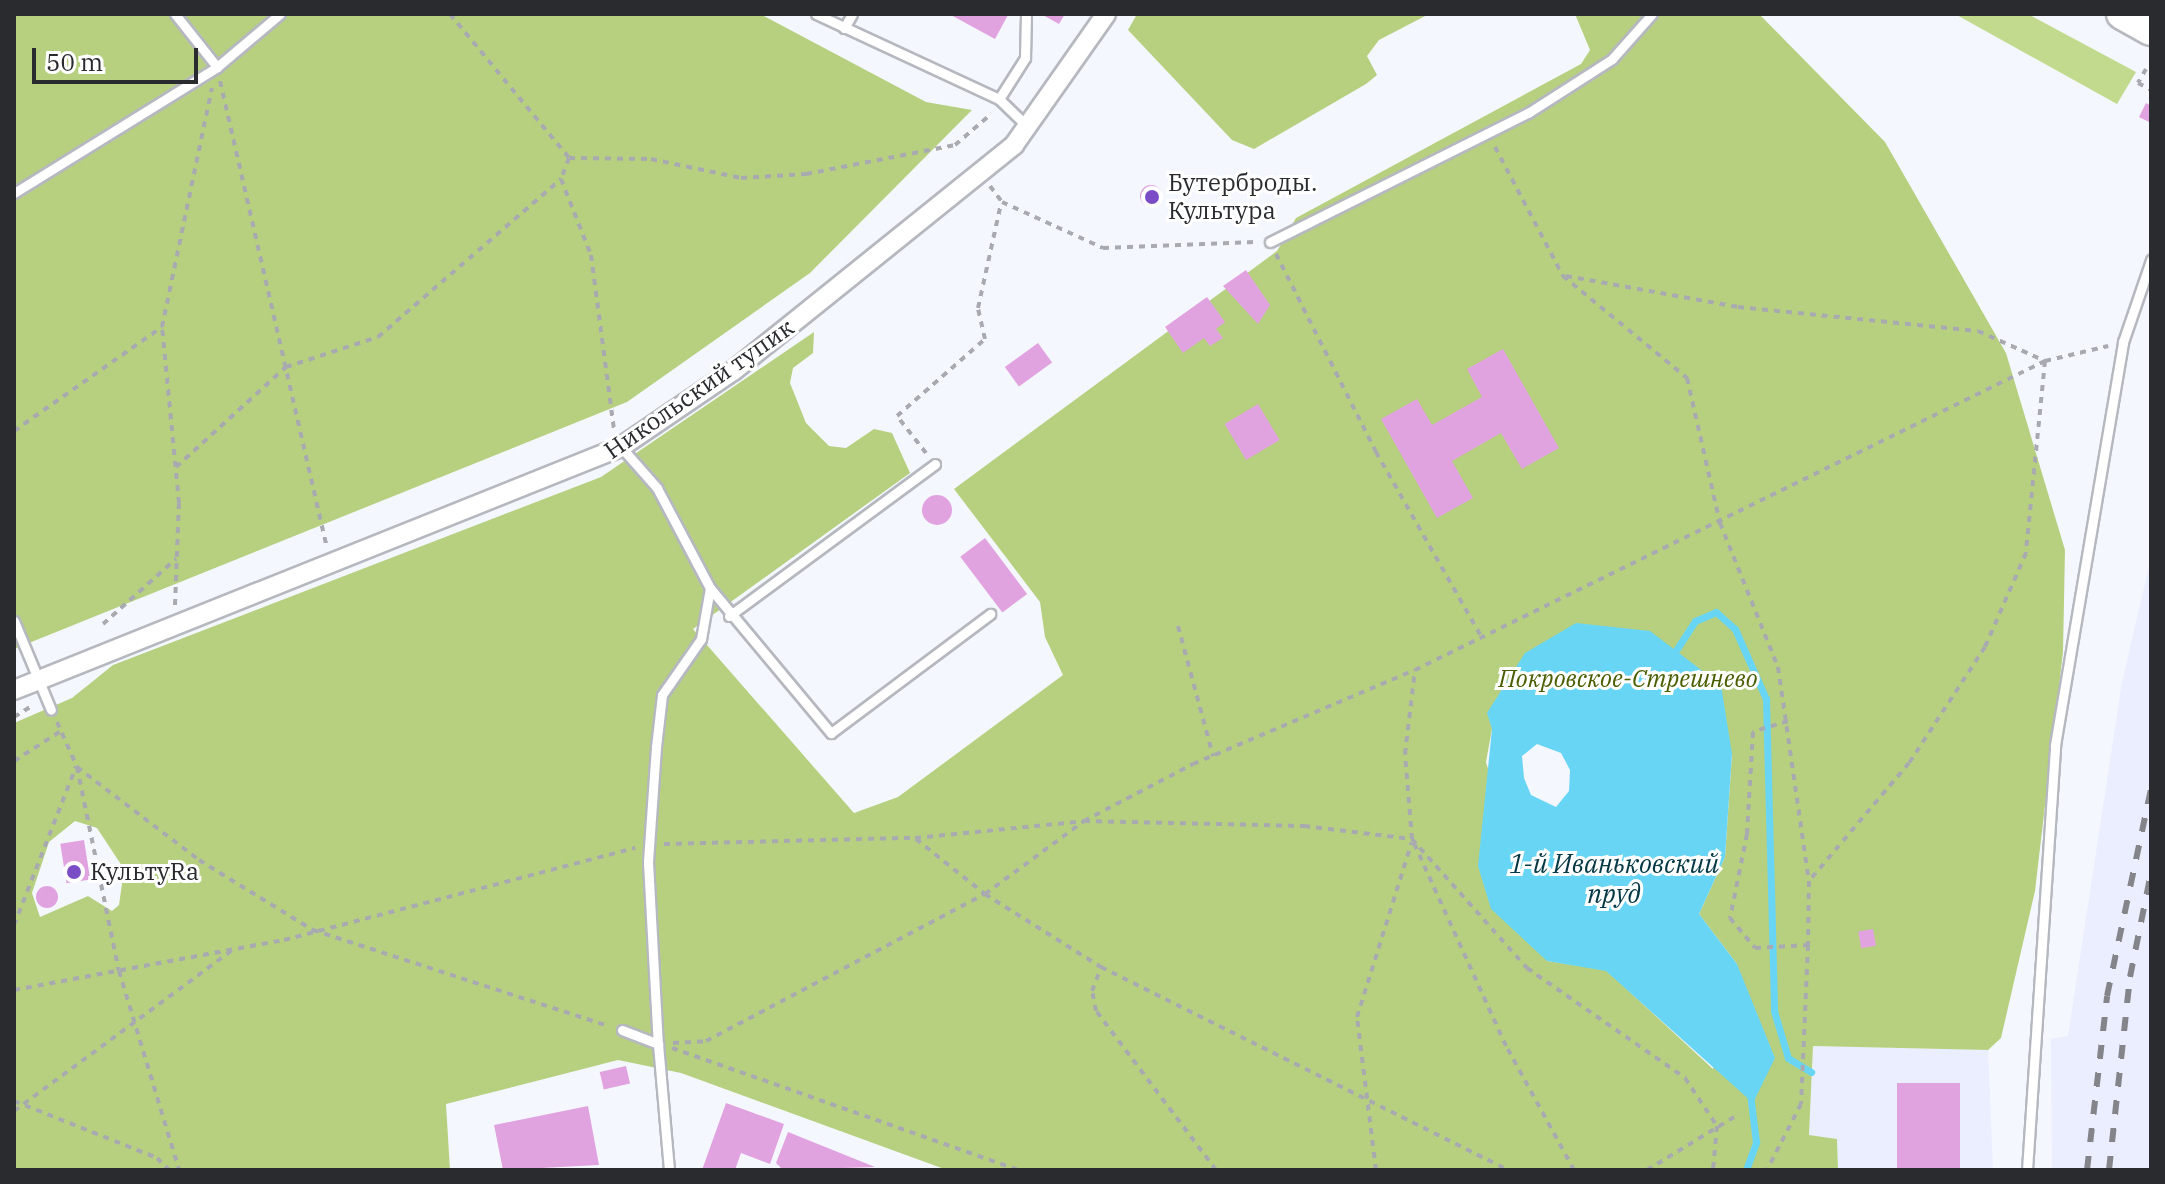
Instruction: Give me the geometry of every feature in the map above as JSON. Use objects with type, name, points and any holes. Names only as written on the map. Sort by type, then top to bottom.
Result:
[{"type":"main road","points":[[2122,14],[2151,30]]},
{"type":"street","name":"Никольский тупик","points":[[14,690],[36,677],[176,619],[331,565],[621,447],[746,361],[980,175],[1029,128],[1104,15]]},
{"type":"lane","points":[[175,14],[217,67]]},
{"type":"lane","points":[[14,193],[217,67],[280,14]]},
{"type":"lane","points":[[816,14],[1001,101],[1029,128]]},
{"type":"lane","points":[[844,28],[852,14]]},
{"type":"lane","points":[[1001,101],[1025,58],[1026,14]]},
{"type":"lane","points":[[1270,242],[1489,134],[1612,59],[1652,14]]},
{"type":"lane","points":[[2027,1170],[2055,745],[2123,342],[2146,284],[2151,260]]},
{"type":"lane","points":[[621,447],[657,488],[710,588],[729,616],[831,733],[990,614]]},
{"type":"lane","points":[[729,616],[935,464]]},
{"type":"lane","points":[[669,1170],[658,1044],[649,845],[662,695],[701,639],[710,588]]},
{"type":"lane","points":[[14,621],[51,710]]},
{"type":"lane","points":[[622,1030],[658,1044]]},
{"type":"path","points":[[450,14],[569,158],[651,159],[741,178],[806,174],[955,145],[1001,101]]},
{"type":"path","points":[[176,619],[176,467],[162,327],[217,67]]},
{"type":"path","points":[[217,67],[331,565]]},
{"type":"path","points":[[2146,69],[2138,83],[2151,90]]},
{"type":"path","points":[[1489,134],[1563,276],[1687,378],[1720,523],[1778,667],[1809,881],[1808,945],[1801,1104],[1767,1170]]},
{"type":"path","points":[[176,467],[286,367],[378,337],[561,179],[569,158]]},
{"type":"path","points":[[980,175],[1002,202],[1103,248],[1270,242],[1376,452],[1480,634]]},
{"type":"path","points":[[561,179],[591,255],[612,425],[621,447]]},
{"type":"path","points":[[935,464],[897,416],[985,339],[978,308],[1002,202]]},
{"type":"path","points":[[1563,276],[1738,307],[1978,331],[2045,361]]},
{"type":"path","points":[[14,431],[162,327]]},
{"type":"path","points":[[658,1044],[706,1041],[985,894],[1084,821],[1213,756],[1415,670],[1480,634],[1720,523],[2045,361],[2123,342]]},
{"type":"path","points":[[1809,881],[1909,763],[1985,647],[2026,553],[2045,361]]},
{"type":"path","points":[[103,624],[176,559]]},
{"type":"path","points":[[1178,626],[1213,756]]},
{"type":"path","points":[[1415,670],[1405,754],[1412,839],[1506,1046],[1574,1170]]},
{"type":"path","points":[[51,710],[77,767],[119,971],[179,1170]]},
{"type":"path","points":[[1788,721],[1753,732],[1747,834],[1730,918],[1759,948],[1808,945]]},
{"type":"path","points":[[14,761],[61,731]]},
{"type":"path","points":[[14,925],[77,767]]},
{"type":"path","points":[[77,767],[199,860],[313,930],[622,1030]]},
{"type":"path","points":[[14,990],[313,930],[649,845],[915,838],[1084,821],[1304,826],[1412,839],[1527,968],[1659,1056],[1685,1078],[1717,1126],[1713,1170]]},
{"type":"path","points":[[915,838],[985,894],[1101,967],[1509,1170]]},
{"type":"path","points":[[1376,1170],[1371,1101],[1357,1017],[1412,839]]},
{"type":"path","points":[[14,1111],[136,1027],[236,947]]},
{"type":"path","points":[[1101,967],[1092,991],[1096,1011],[1216,1170]]},
{"type":"path","points":[[658,1044],[1019,1170]]},
{"type":"path","points":[[14,1101],[28,1102],[169,1170]]},
{"type":"path","points":[[1647,1170],[1739,1114]]},
{"type":"shaded area","points":[[2151,558],[2151,1170],[2052,1170],[2051,1039],[2068,1036],[2122,682]]},
{"type":"shaded area","points":[[1813,1046],[1988,1050],[1993,1170],[1838,1170],[1837,1139],[1809,1135]]},
{"type":"green space","points":[[14,14],[760,14],[926,102],[972,110],[810,273],[627,402],[14,649]]},
{"type":"green space","points":[[1137,14],[1429,14],[1379,40],[1367,56],[1377,75],[1366,84],[1254,149],[1232,140],[1128,30]]},
{"type":"green space","name":"Покровское-Стрешнево","points":[[1575,14],[1759,14],[1885,142],[2006,353],[2065,550],[2063,652],[2035,891],[2001,1038],[1988,1050],[1813,1046],[1809,1135],[1837,1139],[1838,1170],[947,1170],[681,1073],[618,1060],[446,1104],[450,1170],[14,1170],[14,723],[72,698],[113,665],[601,477],[814,332],[813,353],[793,368],[790,383],[806,423],[829,446],[846,448],[874,429],[892,433],[910,473],[693,629],[854,813],[898,797],[1063,675],[1045,637],[1040,602],[954,489],[1277,251],[1296,218],[1581,64],[1590,50]],"holes":[[[1492,729],[1732,754],[1725,857],[1699,914],[1737,964],[1713,1069],[1606,970],[1547,961],[1486,762]],[[75,821],[97,828],[124,869],[119,905],[112,911],[88,896],[40,917],[32,893],[49,842]]]},
{"type":"green space","points":[[1955,14],[2028,14],[2136,72],[2117,104]]},
{"type":"water","name":"1-й Иваньковский пруд","points":[[1576,623],[1650,631],[1721,685],[1732,754],[1725,857],[1699,914],[1737,964],[1775,1058],[1753,1103],[1606,971],[1547,961],[1491,909],[1478,866],[1492,729],[1487,713],[1525,653]],"holes":[[[1537,744],[1561,753],[1570,770],[1569,791],[1556,807],[1531,795],[1524,778],[1522,756]]]},
{"type":"building","points":[[949,14],[1006,14],[1008,15],[995,39]]},
{"type":"building","points":[[1041,14],[1065,14],[1059,24]]},
{"type":"building","points":[[2146,103],[2151,106],[2151,123],[2139,117]]},
{"type":"building","points":[[1151,185],[1159,188],[1162,196],[1159,204],[1151,207],[1143,204],[1140,196],[1143,188]]},
{"type":"building","points":[[1246,270],[1270,305],[1258,324],[1223,286]]},
{"type":"building","points":[[1207,297],[1225,322],[1216,329],[1223,338],[1210,346],[1204,338],[1183,353],[1165,327]]},
{"type":"building","points":[[1038,343],[1052,362],[1019,387],[1005,367]]},
{"type":"building","points":[[1503,349],[1559,448],[1522,469],[1501,433],[1452,461],[1473,498],[1437,518],[1381,419],[1417,399],[1432,425],[1482,397],[1467,369]]},
{"type":"building","points":[[1258,404],[1280,440],[1246,460],[1225,424]]},
{"type":"building","points":[[937,495],[947,500],[952,510],[947,520],[937,525],[927,520],[922,510],[927,500]]},
{"type":"building","points":[[985,538],[1027,594],[1002,613],[960,557]]},
{"type":"building","points":[[84,840],[90,880],[67,883],[60,844]]},
{"type":"building","points":[[47,886],[55,889],[58,897],[55,905],[47,908],[39,905],[36,897],[39,889]]},
{"type":"building","points":[[1873,929],[1876,946],[1861,948],[1858,932]]},
{"type":"building","points":[[626,1066],[630,1084],[604,1090],[600,1072]]},
{"type":"building","points":[[1897,1083],[1960,1083],[1960,1170],[1897,1170]]},
{"type":"building","points":[[726,1103],[784,1124],[770,1164],[741,1153],[735,1170],[702,1170]]},
{"type":"building","points":[[588,1106],[599,1165],[503,1170],[494,1125]]},
{"type":"building","points":[[788,1132],[875,1167],[783,1170],[776,1163]]},
{"type":"waterway","points":[[1671,658],[1695,621],[1716,612],[1735,629],[1766,699],[1774,1011],[1788,1058],[1811,1072]]},
{"type":"waterway","points":[[1746,1170],[1756,1142],[1750,1094]]},
{"type":"railway","points":[[2087,1170],[2107,996],[2151,789]]},
{"type":"railway","points":[[2109,1170],[2130,977],[2151,873]]},
{"type":"place","name":"Бутерброды. Культура","points":[[1152,197]]},
{"type":"place","name":"КультуRа","points":[[74,872]]}]
